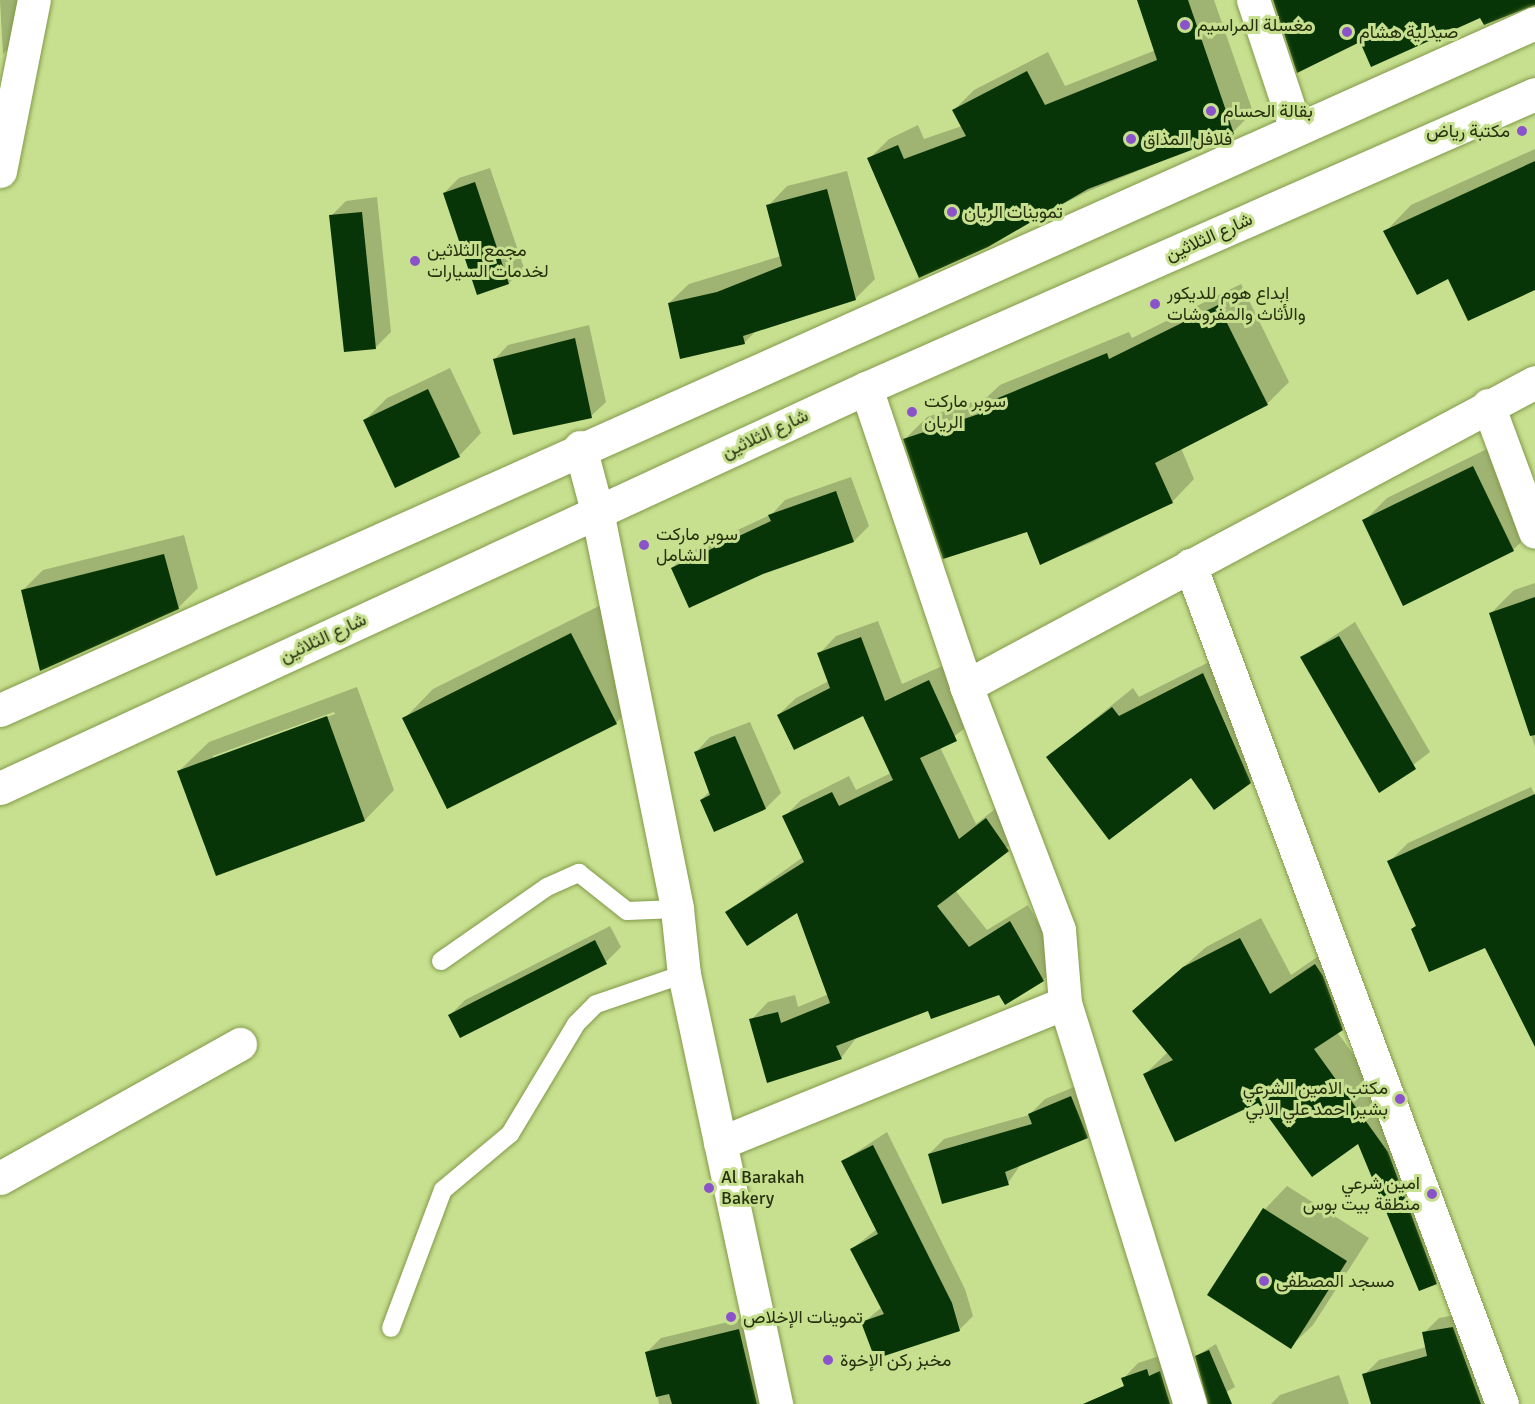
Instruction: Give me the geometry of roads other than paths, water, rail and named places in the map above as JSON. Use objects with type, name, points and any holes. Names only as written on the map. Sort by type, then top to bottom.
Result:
[{"type":"street","points":[[0,171],[34,0]]},
{"type":"street","points":[[1253,0],[1296,129]]},
{"type":"street","points":[[0,710],[580,447],[1535,23]]},
{"type":"street","name":"شارع الثلاثين","points":[[0,788],[867,388],[1535,94]]},
{"type":"street","points":[[966,686],[1488,405],[1535,382]]},
{"type":"street","points":[[867,388],[966,686],[1059,930],[1065,1003],[1190,1404]]},
{"type":"street","points":[[1488,405],[1535,532]]},
{"type":"street","points":[[580,447],[597,511],[677,909],[684,974],[776,1404]]},
{"type":"street","points":[[1190,565],[1502,1404]]},
{"type":"street","points":[[720,1143],[1065,1003]]},
{"type":"street","points":[[0,1178],[240,1044]]},
{"type":"lane","points":[[441,961],[547,886],[579,873],[627,911],[677,909]]},
{"type":"lane","points":[[391,1328],[443,1190],[510,1134],[576,1024],[596,1004],[684,974]]},
{"type":"place","name":"مغسلة المراسيم","points":[[1185,25]]},
{"type":"place","name":"صيدلية هشام","points":[[1347,32]]},
{"type":"place","name":"بقالة الحسام","points":[[1211,111]]},
{"type":"place","name":"مكتبة رياض","points":[[1522,131]]},
{"type":"place","name":"فلافل المذاق","points":[[1131,139]]},
{"type":"place","name":"تموينات الريان","points":[[952,212]]},
{"type":"place","name":"مجمع الثلاثين لخدمات السيارات","points":[[415,261]]},
{"type":"place","name":"إبداع هوم للديكور والأثاث والمفروشات","points":[[1155,304]]},
{"type":"place","name":"سوبر ماركت الريان","points":[[912,412]]},
{"type":"place","name":"سوبر ماركت الشامل","points":[[644,545]]},
{"type":"place","name":"مكتب الامين الشرعي بشير احمد علي الابي","points":[[1400,1099]]},
{"type":"place","name":"Al Barakah Bakery","points":[[709,1188]]},
{"type":"place","name":"امين شرعي منطقة بيت بوس","points":[[1432,1194]]},
{"type":"place","name":"مسجد المصطفى","points":[[1264,1281]]},
{"type":"place","name":"تموينات الإخلاص","points":[[731,1317]]},
{"type":"place","name":"مخبز ركن الإخوة","points":[[828,1360]]}]
